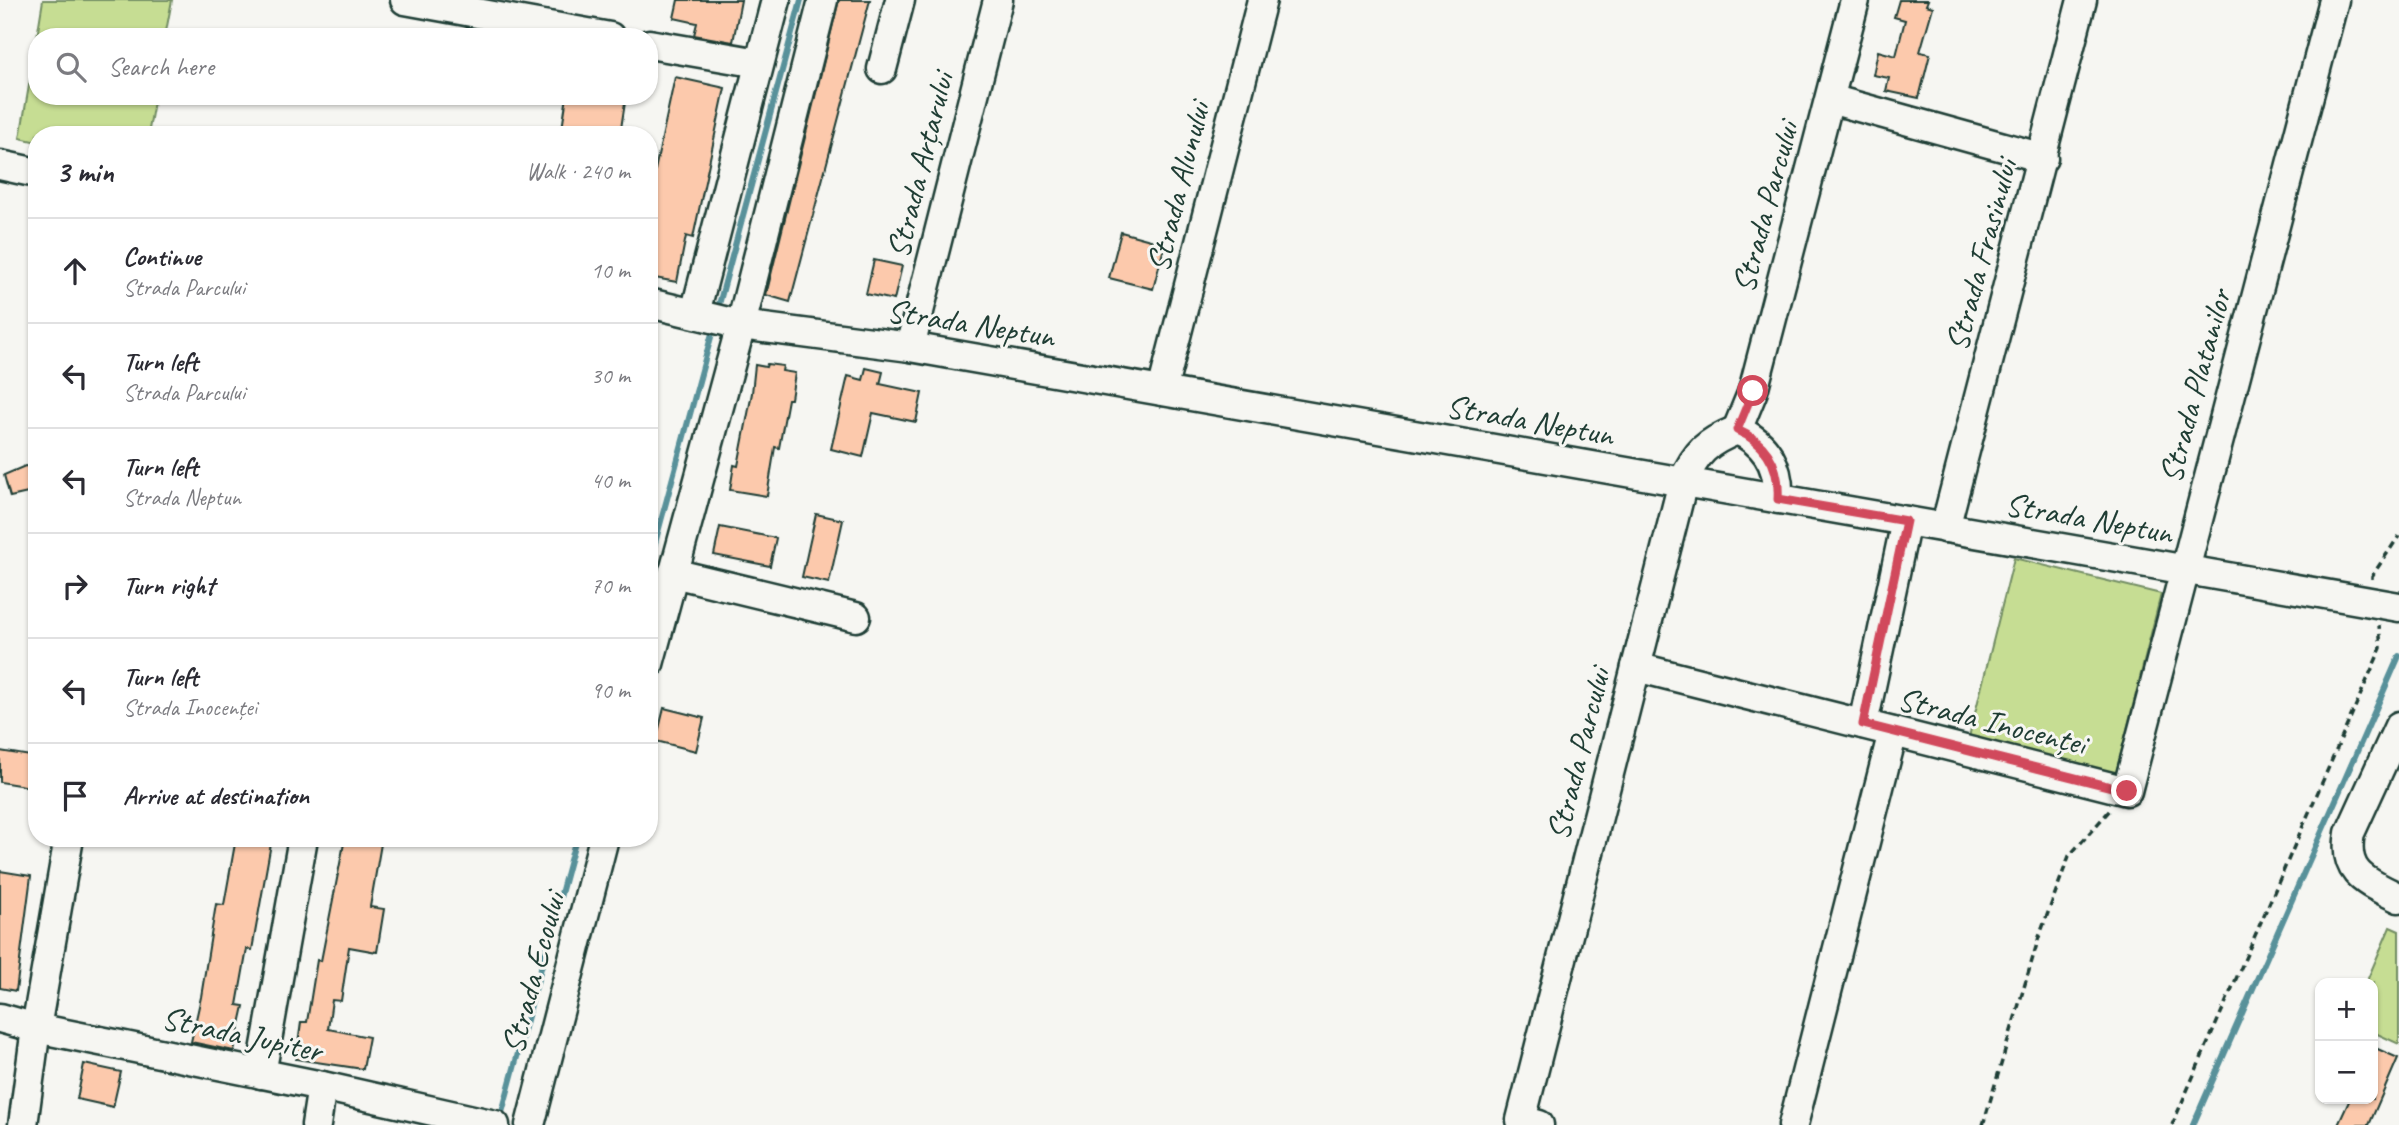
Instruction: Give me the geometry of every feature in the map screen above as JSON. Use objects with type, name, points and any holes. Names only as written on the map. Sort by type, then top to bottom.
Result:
[{"type":"street","points":[[405,0],[560,28]]},
{"type":"street","points":[[658,630],[673,573],[759,63],[776,0]]},
{"type":"street","points":[[717,318],[823,0]]},
{"type":"street","points":[[882,69],[900,0]]},
{"type":"street","name":"Strada Arțarului","points":[[910,347],[998,0]]},
{"type":"street","name":"Strada Alunului","points":[[1163,391],[1262,0]]},
{"type":"street","name":"Strada Parcului","points":[[1530,1123],[1636,667],[1683,482],[1693,459],[1718,438],[1737,430],[1753,391],[1855,0]]},
{"type":"street","name":"Strada Frasinului","points":[[1945,528],[2082,0]]},
{"type":"street","name":"Strada Platanilor","points":[[2127,791],[2334,0]]},
{"type":"street","points":[[658,46],[759,63]]},
{"type":"street","points":[[1830,99],[2043,158]]},
{"type":"street","points":[[0,165],[28,171]]},
{"type":"street","name":"Strada Neptun","points":[[658,305],[717,318],[910,347],[2388,605]]},
{"type":"street","points":[[1737,430],[1755,438],[1771,459],[1779,483],[1778,499]]},
{"type":"street","points":[[1863,724],[1906,521]]},
{"type":"street","points":[[673,573],[856,617]]},
{"type":"street","name":"Strada Inocenței","points":[[1636,667],[2127,791]]},
{"type":"street","points":[[2399,726],[2350,833],[2348,844],[2353,869],[2360,878],[2399,898]]},
{"type":"street","points":[[1793,1125],[1893,732]]},
{"type":"street","points":[[23,1125],[36,1028],[67,847]]},
{"type":"street","points":[[261,1074],[301,847]]},
{"type":"street","name":"Strada Ecoului","points":[[530,1125],[602,847]]},
{"type":"street","name":"Strada Jupiter","points":[[0,1018],[36,1028],[321,1086],[477,1123]]},
{"type":"street","points":[[316,1125],[321,1086]]},
{"type":"path","points":[[2172,1125],[2381,648],[2388,605],[2372,576],[2399,536]]},
{"type":"path","points":[[1983,1125],[2039,937],[2069,856],[2127,791]]},
{"type":"green space","points":[[43,0],[172,0],[167,28],[38,28]]},
{"type":"green space","points":[[28,91],[28,105],[153,105],[150,126],[28,126],[28,140],[20,138]]},
{"type":"green space","points":[[2014,558],[2161,594],[2116,773],[1969,737]]},
{"type":"green space","points":[[2390,927],[2399,931],[2399,1044],[2378,1034],[2378,978],[2368,978]]},
{"type":"building","points":[[678,0],[741,0],[733,42],[694,35],[697,23],[674,18]]},
{"type":"building","points":[[839,0],[870,0],[790,302],[766,295]]},
{"type":"building","points":[[1899,0],[1928,0],[1926,5],[1933,7],[1920,52],[1930,54],[1919,98],[1886,91],[1889,78],[1873,75],[1878,51],[1896,56],[1905,20],[1894,17]]},
{"type":"building","points":[[675,77],[725,88],[693,238],[686,236],[677,282],[658,279],[658,156]]},
{"type":"building","points":[[566,105],[625,105],[621,126],[562,126]]},
{"type":"building","points":[[1121,232],[1165,244],[1153,289],[1109,278]]},
{"type":"building","points":[[874,260],[902,266],[894,300],[866,294]]},
{"type":"building","points":[[767,364],[783,366],[782,371],[795,373],[779,448],[775,447],[767,496],[730,490],[734,465],[738,466],[755,365],[766,367]]},
{"type":"building","points":[[866,368],[883,372],[880,384],[922,393],[916,422],[873,413],[863,457],[831,449],[848,376],[863,380]]},
{"type":"building","points":[[28,466],[28,493],[10,497],[4,475]]},
{"type":"building","points":[[816,514],[843,520],[829,583],[802,577]]},
{"type":"building","points":[[720,527],[776,538],[770,566],[714,555]]},
{"type":"building","points":[[664,708],[704,718],[696,751],[658,742]]},
{"type":"building","points":[[0,751],[28,756],[28,787],[0,782]]},
{"type":"building","points":[[234,847],[270,847],[252,950],[247,949],[237,1005],[244,1006],[234,1051],[191,1042],[216,904],[224,905]]},
{"type":"building","points":[[343,847],[380,847],[370,907],[384,909],[377,952],[349,947],[341,1001],[332,1000],[328,1029],[369,1037],[363,1069],[296,1059],[301,1022],[307,1022],[317,960],[321,961]]},
{"type":"building","points":[[0,871],[31,876],[16,991],[0,988]]},
{"type":"building","points":[[2378,1049],[2398,1058],[2369,1125],[2338,1125],[2348,1104],[2378,1104]]},
{"type":"building","points":[[84,1064],[121,1072],[113,1107],[77,1099]]},
{"type":"waterway","points":[[717,312],[801,0]]},
{"type":"waterway","points":[[658,532],[714,326]]},
{"type":"waterway","points":[[2193,1125],[2399,656]]},
{"type":"waterway","points":[[500,1120],[574,847]]},
{"type":"route","points":[[1753,391],[1737,430],[1755,438],[1771,459],[1779,483],[1778,499],[1906,521],[1863,724],[2127,791]]}]
